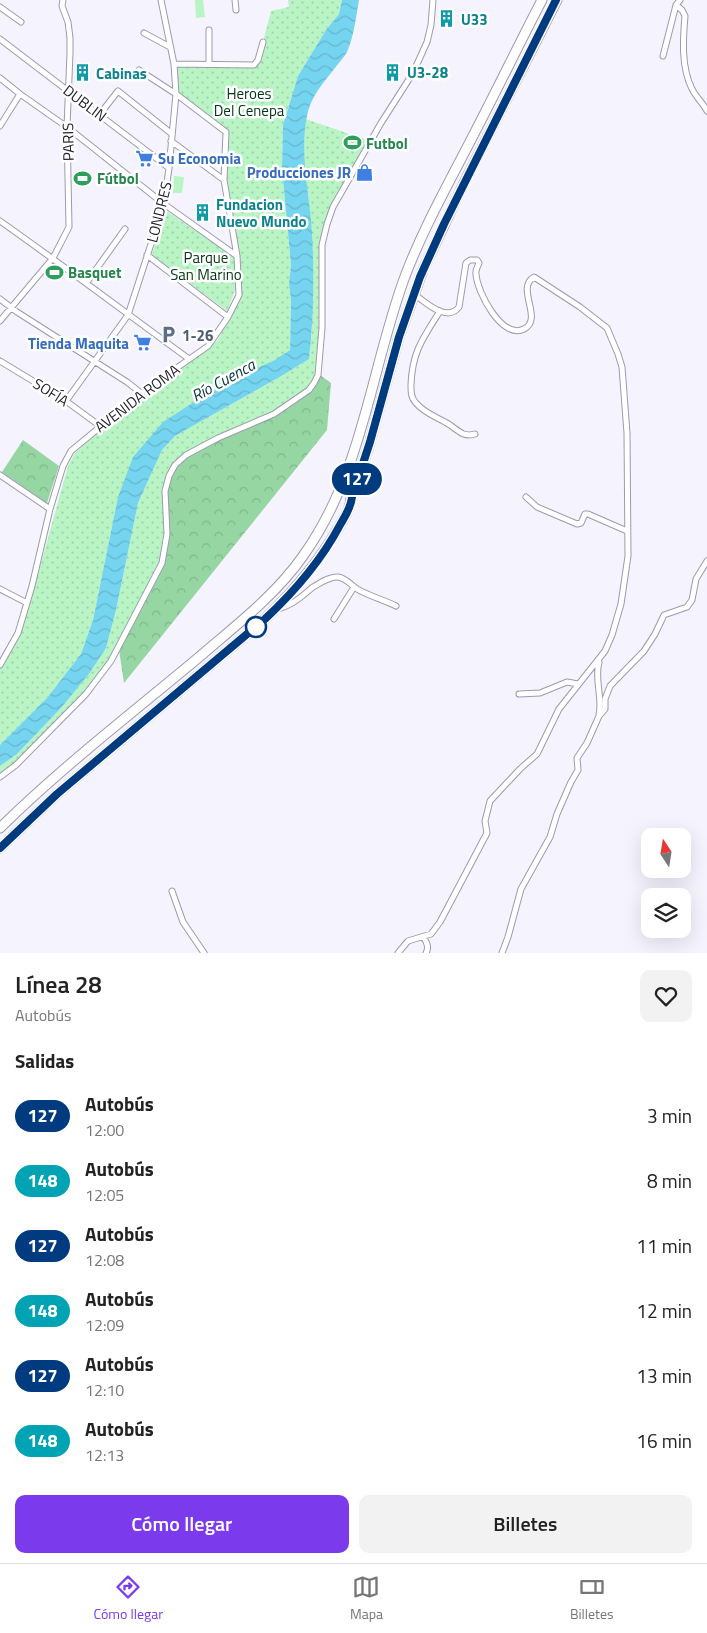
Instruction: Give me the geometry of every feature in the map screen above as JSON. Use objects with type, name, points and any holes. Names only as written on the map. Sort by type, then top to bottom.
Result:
[{"type":"highway","points":[[0,828],[51,781],[254,610],[289,574],[321,529],[338,497],[352,462],[393,313],[409,267],[444,192],[542,0]]},
{"type":"highway","points":[[0,848],[57,794],[220,659],[275,610],[296,588],[322,555],[351,504],[354,487],[370,442],[397,343],[413,293],[444,224],[556,0]]},
{"type":"street","name":"PARIS","points":[[0,321],[53,258],[69,227],[67,127],[70,38],[68,22],[62,6],[63,0]]},
{"type":"street","name":"LONDRES","points":[[66,402],[128,315],[164,204],[176,94],[174,64],[162,0]]},
{"type":"street","points":[[235,0],[236,10]]},
{"type":"street","points":[[0,777],[16,766],[86,694],[111,661],[162,563],[167,534],[165,491],[169,476],[175,465],[186,455],[218,438],[274,414],[303,395],[314,383],[318,375],[322,328],[322,245],[327,224],[333,207],[390,107],[413,73],[427,42],[431,25],[433,0]]},
{"type":"street","points":[[663,56],[676,5],[680,0]]},
{"type":"street","points":[[676,5],[685,16],[684,59],[686,73],[692,88],[707,111]]},
{"type":"street","points":[[0,7],[21,22]]},
{"type":"street","points":[[209,30],[209,64]]},
{"type":"street","points":[[144,33],[170,47]]},
{"type":"street","name":"DUBLIN","points":[[0,39],[169,168]]},
{"type":"street","points":[[174,64],[254,64],[258,60],[263,42]]},
{"type":"street","points":[[139,70],[176,94]]},
{"type":"street","points":[[0,78],[67,127],[164,204],[237,256]]},
{"type":"street","points":[[100,114],[118,91],[172,134]]},
{"type":"street","points":[[0,126],[20,94]]},
{"type":"street","name":"AVENIDA ROMA","points":[[0,665],[18,633],[50,509],[63,466],[71,451],[141,393],[208,346],[228,317],[239,295],[237,256],[224,180],[226,132],[176,94]]},
{"type":"street","points":[[171,141],[224,180]]},
{"type":"street","points":[[0,221],[88,282],[128,315],[190,358]]},
{"type":"street","points":[[88,282],[125,229]]},
{"type":"street","points":[[147,255],[228,317]]},
{"type":"street","points":[[398,953],[408,940],[423,938],[431,934],[440,922],[487,832],[485,821],[490,801],[537,754],[559,709],[600,658],[612,635],[621,604],[628,556],[627,433],[622,367],[607,328],[580,307],[534,277],[530,279],[527,285],[528,302],[532,317],[530,324],[524,329],[517,331],[504,328],[487,306],[482,296],[475,273],[479,263],[477,260],[470,260],[466,263],[458,310],[455,312],[447,313],[440,311],[413,293]]},
{"type":"street","points":[[0,299],[141,393]]},
{"type":"street","points":[[440,311],[420,342],[413,361],[411,394],[417,405],[461,433],[468,436],[475,434]]},
{"type":"street","name":"SOFÍA","points":[[0,360],[100,426]]},
{"type":"street","points":[[0,475],[50,509]]},
{"type":"street","points":[[526,497],[537,507],[577,524],[581,524],[585,514],[588,514],[627,531]]},
{"type":"street","points":[[599,716],[605,709],[605,699],[610,686],[644,651],[664,615],[687,607],[692,600],[696,579],[707,561]]},
{"type":"street","points":[[275,610],[286,607],[316,585],[336,576],[344,579],[354,587],[396,606]]},
{"type":"street","points":[[334,619],[354,587]]},
{"type":"street","points":[[0,589],[27,603]]},
{"type":"street","points":[[502,953],[521,889],[550,837],[560,806],[578,770],[577,758],[587,743],[599,716],[597,681],[600,658]]},
{"type":"street","points":[[519,694],[540,693],[567,682],[578,684]]},
{"type":"street","points":[[172,891],[184,922],[204,953]]},
{"type":"street","points":[[423,938],[428,948],[426,953]]},
{"type":"green space","points":[[195,0],[203,0],[205,17],[196,18]]},
{"type":"green space","name":"Heroes Del Cenepa","points":[[288,0],[342,0],[339,14],[326,30],[298,76],[283,125],[282,168],[291,265],[289,283],[291,301],[290,350],[275,360],[194,402],[118,497],[93,620],[81,654],[47,698],[0,745],[0,668],[19,636],[68,466],[75,453],[141,393],[218,340],[239,295],[239,271],[226,180],[228,132],[179,93],[176,66],[254,64],[263,42],[271,11],[289,7]]},
{"type":"green space","points":[[300,117],[367,140],[368,145],[333,207],[322,245],[322,328],[314,383],[291,404],[186,455],[175,465],[165,491],[167,534],[162,563],[111,661],[86,694],[16,765],[0,777],[0,766],[17,754],[61,708],[89,674],[106,648],[116,610],[138,503],[162,450],[175,436],[309,359],[312,331],[312,233],[308,193],[305,188]]},
{"type":"green space","points":[[174,176],[184,177],[182,193],[173,193]]},
{"type":"green space","name":"Parque San Marino","points":[[165,210],[234,257],[236,288],[227,311],[152,255]]},
{"type":"green space","points":[[320,375],[331,383],[327,430],[124,683],[119,650],[171,476],[176,466],[187,457],[219,440],[276,416],[292,406],[310,392]]},
{"type":"green space","points":[[23,440],[59,466],[47,503],[2,472]]},
{"type":"water","points":[[342,0],[359,0],[351,40],[346,54],[312,101],[305,131],[304,145],[313,264],[313,312],[309,359],[175,436],[162,450],[138,503],[116,610],[106,648],[89,674],[61,708],[17,754],[0,766],[0,745],[47,698],[81,654],[93,620],[118,497],[133,457],[163,422],[233,379],[275,360],[290,350],[291,301],[289,283],[291,265],[282,168],[283,125],[298,76],[326,30],[339,14]]},
{"type":"bus line","name":"127","points":[[0,848],[57,794],[220,659],[265,619],[296,588],[330,543],[351,504],[354,487],[370,442],[413,293],[444,224],[556,0]]},
{"type":"place","name":"U33","points":[[447,19]]},
{"type":"place","name":"U3-28","points":[[393,72]]},
{"type":"place","name":"Cabinas","points":[[82,73]]},
{"type":"place","name":"Futbol","points":[[352,143]]},
{"type":"place","name":"Su Economia","points":[[144,158]]},
{"type":"place","name":"Producciones JR","points":[[365,172]]},
{"type":"place","name":"Fútbol","points":[[83,178]]},
{"type":"place","name":"Fundacion Nuevo Mundo","points":[[202,213]]},
{"type":"place","name":"Basquet","points":[[54,272]]},
{"type":"place","name":"1-26","points":[[168,335]]},
{"type":"place","name":"Tienda Maquita","points":[[143,343]]},
{"type":"water label","name":"Río Cuenca","points":[[223,380]]}]
